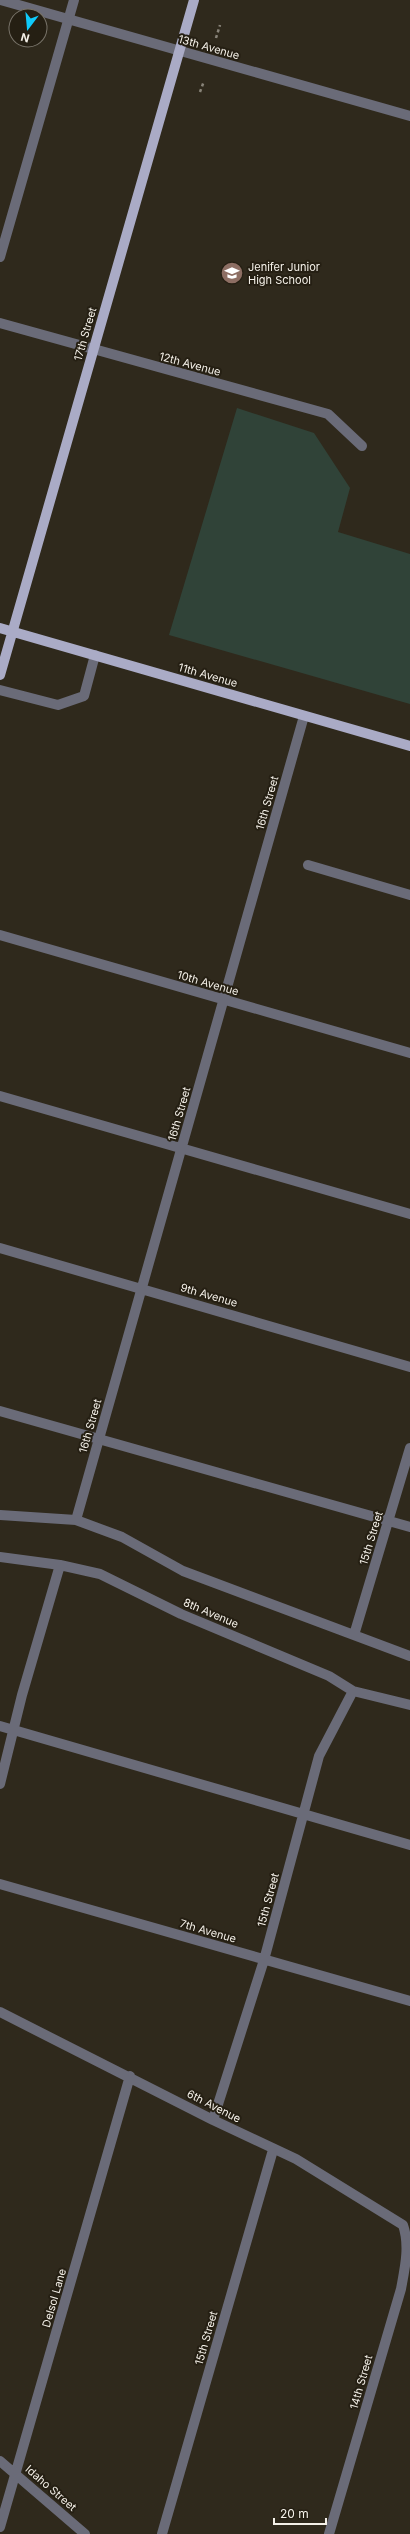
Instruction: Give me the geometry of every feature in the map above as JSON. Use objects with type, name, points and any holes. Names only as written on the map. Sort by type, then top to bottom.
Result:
[{"type":"main road","name":"17th Street","points":[[0,675],[194,0]]},
{"type":"main road","name":"11th Avenue","points":[[0,628],[410,746]]},
{"type":"street","name":"13th Avenue","points":[[1,0],[410,116]]},
{"type":"street","points":[[0,257],[74,0]]},
{"type":"street","name":"12th Avenue","points":[[0,323],[328,414],[362,446]]},
{"type":"street","points":[[0,690],[58,705],[84,696],[95,656]]},
{"type":"street","name":"16th Street","points":[[76,1520],[304,716]]},
{"type":"street","points":[[308,864],[410,895]]},
{"type":"street","name":"10th Avenue","points":[[0,935],[410,1053]]},
{"type":"street","points":[[0,1096],[410,1214]]},
{"type":"street","name":"9th Avenue","points":[[0,1248],[410,1367]]},
{"type":"street","points":[[0,1412],[410,1527]]},
{"type":"street","name":"15th Street","points":[[354,1635],[410,1448]]},
{"type":"street","points":[[0,1515],[76,1520],[122,1537],[183,1571],[410,1656]]},
{"type":"street","name":"8th Avenue","points":[[0,1557],[60,1565],[100,1574],[181,1614],[329,1676],[353,1691],[410,1704]]},
{"type":"street","points":[[0,1784],[60,1565]]},
{"type":"street","name":"15th Street","points":[[213,2120],[264,1960],[319,1756],[353,1691]]},
{"type":"street","points":[[0,1726],[410,1845]]},
{"type":"street","name":"7th Avenue","points":[[0,1884],[410,2001]]},
{"type":"street","name":"6th Avenue","points":[[0,2012],[130,2076],[273,2150],[296,2159],[394,2218],[403,2225],[407,2235]]},
{"type":"street","name":"Delsol Lane","points":[[0,2527],[130,2076]]},
{"type":"street","name":"15th Street","points":[[162,2534],[273,2150]]},
{"type":"street","name":"14th Street","points":[[329,2534],[401,2288],[408,2252],[407,2235]]},
{"type":"street","name":"Idaho Street","points":[[0,2461],[85,2534]]},
{"type":"path","points":[[216,38],[220,25]]},
{"type":"path","points":[[200,92],[204,81]]},
{"type":"green space","points":[[237,408],[314,433],[350,488],[338,532],[410,554],[410,704],[169,635]]},
{"type":"place","name":"Jenifer Junior High School","points":[[232,273]]}]
